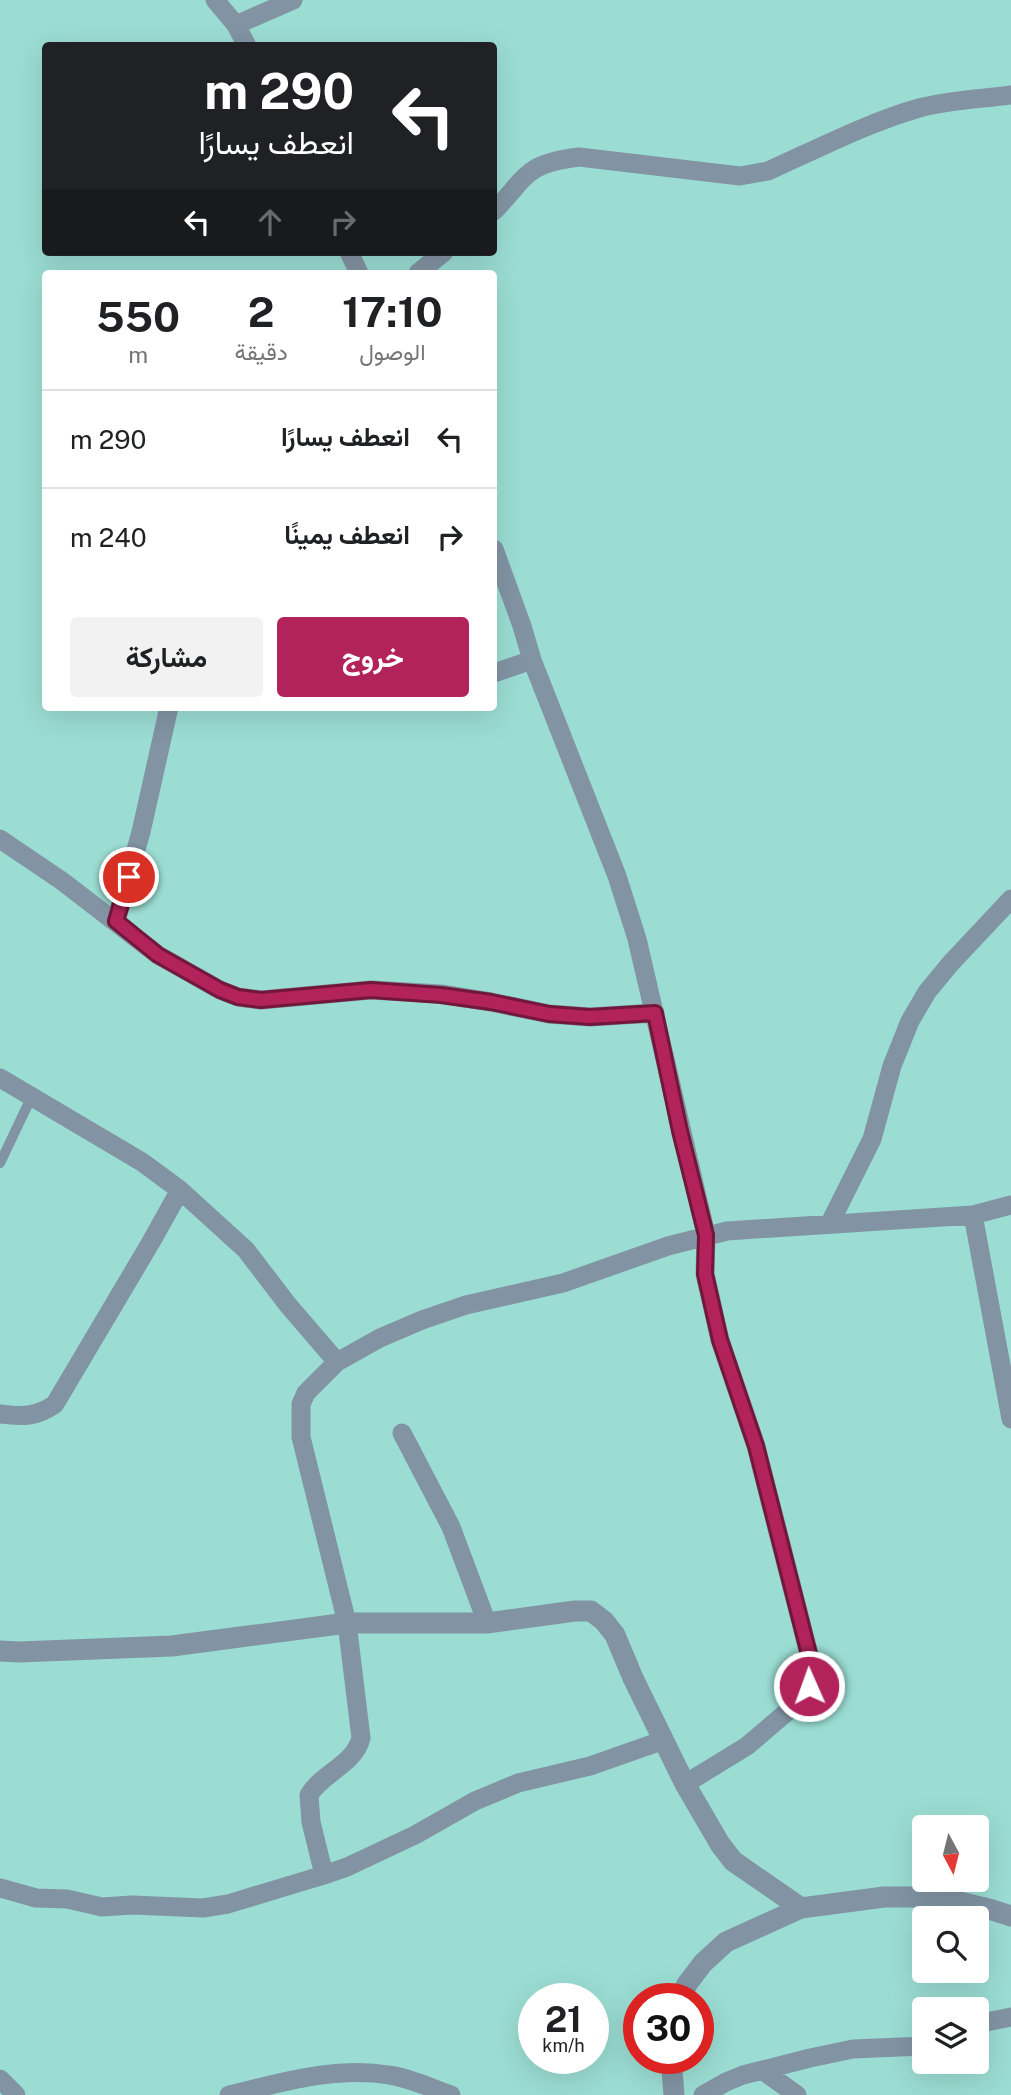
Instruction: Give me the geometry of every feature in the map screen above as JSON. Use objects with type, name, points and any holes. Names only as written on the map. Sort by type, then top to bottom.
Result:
[{"type":"street","points":[[215,0],[236,25],[245,42]]},
{"type":"street","points":[[236,25],[293,0]]},
{"type":"street","points":[[497,208],[526,174],[542,164],[559,159],[579,156],[740,176],[755,174],[916,109],[1011,95]]},
{"type":"street","points":[[422,270],[439,256]]},
{"type":"street","points":[[497,558],[532,660],[617,876],[637,939],[706,1235],[705,1274],[720,1340],[756,1446],[812,1666],[812,1676],[804,1696],[747,1746],[685,1784]]},
{"type":"street","points":[[497,672],[532,660]]},
{"type":"street","points":[[116,921],[141,832],[168,711]]},
{"type":"street","points":[[0,839],[116,921],[158,955],[220,990],[238,997],[261,1000],[371,990],[441,995],[549,1014],[590,1017],[655,1013]]},
{"type":"street","points":[[830,1223],[872,1139],[892,1066],[910,1021],[927,992],[950,964],[1011,900]]},
{"type":"street","points":[[0,1078],[142,1162],[180,1190],[246,1250],[288,1306],[337,1362]]},
{"type":"street","points":[[0,1414],[32,1416],[55,1404],[180,1190]]},
{"type":"street","points":[[324,1875],[311,1822],[309,1795],[317,1784],[349,1759],[361,1738],[347,1623],[301,1437],[301,1404],[306,1393],[320,1377],[337,1362],[380,1338],[422,1320],[466,1306],[563,1283],[706,1235],[830,1223],[892,1222],[973,1215],[1011,1205]]},
{"type":"street","points":[[973,1215],[1011,1419]]},
{"type":"street","points":[[402,1433],[451,1527],[487,1623]]},
{"type":"street","points":[[0,1651],[172,1646],[347,1623],[487,1623],[592,1611],[615,1634],[633,1678],[685,1784],[720,1844],[733,1861],[801,1908]]},
{"type":"street","points":[[0,1888],[36,1898],[67,1899],[102,1907],[132,1905],[204,1908],[228,1904],[324,1875],[415,1835],[475,1801],[518,1783],[590,1766],[664,1740]]},
{"type":"street","points":[[688,1983],[703,1963],[726,1942],[801,1908],[884,1897],[913,1897],[955,1901],[1011,1916]]},
{"type":"street","points":[[989,2021],[1011,2017]]},
{"type":"street","points":[[703,2095],[726,2082],[762,2070],[853,2049],[912,2047]]},
{"type":"street","points":[[762,2070],[797,2095]]},
{"type":"street","points":[[229,2095],[300,2079],[358,2072],[389,2075],[415,2089],[451,2095]]},
{"type":"street","points":[[672,2074],[674,2095]]},
{"type":"street","points":[[0,2079],[16,2095]]},
{"type":"lane","points":[[0,1163],[31,1098]]},
{"type":"route","points":[[129,877],[116,921],[158,955],[220,990],[238,997],[261,1000],[371,990],[441,995],[549,1014],[590,1017],[655,1013],[706,1235],[705,1274],[720,1340],[756,1446],[812,1666],[809,1686]]}]
